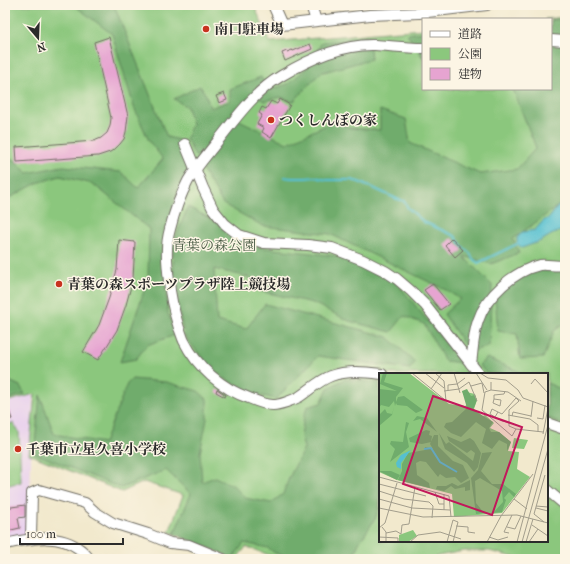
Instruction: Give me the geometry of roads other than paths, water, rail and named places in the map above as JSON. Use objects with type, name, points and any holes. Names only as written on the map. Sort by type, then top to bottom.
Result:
[{"type":"street","points":[[273,5],[282,24],[316,21],[370,10],[487,5]]},
{"type":"street","points":[[311,5],[316,21]]},
{"type":"street","points":[[552,40],[565,41]]},
{"type":"street","points":[[379,374],[369,372],[347,373],[331,376],[314,385],[299,397],[273,405],[248,398],[228,388],[213,378],[199,364],[183,340],[175,316],[168,272],[167,251],[169,231],[177,206],[188,182],[196,170],[238,115],[255,96],[280,76],[306,62],[325,54],[346,48],[373,45],[422,48]]},
{"type":"street","points":[[185,144],[213,209],[225,224],[239,235],[264,243],[308,244],[332,248],[363,260],[385,271],[397,279],[425,305],[478,373]]},
{"type":"street","points":[[471,364],[477,321],[493,295],[510,279],[522,272],[541,265],[565,265]]},
{"type":"street","points":[[548,423],[565,428]]},
{"type":"street","points":[[31,539],[32,493],[38,490],[85,503],[95,512],[113,523],[148,534],[170,543],[189,544],[223,559]]},
{"type":"street","points":[[548,491],[565,506]]},
{"type":"street","points":[[5,544],[46,538],[64,541],[75,546],[90,559]]},
{"type":"water","points":[[565,205],[565,229],[541,241],[522,248],[517,244],[517,238],[522,232],[535,230],[543,221],[550,217],[558,206]]},
{"type":"waterway","points":[[284,177],[315,177],[327,180],[351,180],[404,201],[408,208],[424,222],[455,236],[462,246],[470,253],[473,259],[478,263],[517,244]]},
{"type":"place","name":"南口駐車場","points":[[206,29]]},
{"type":"place","name":"つくしんぼの家","points":[[271,120]]},
{"type":"place","name":"青葉の森スポーツプラザ陸上競技場","points":[[59,284]]},
{"type":"place","name":"千葉市立星久喜小学校","points":[[18,449]]},
{"type":"park label","name":"青葉の森公園","points":[[214,245]]}]
